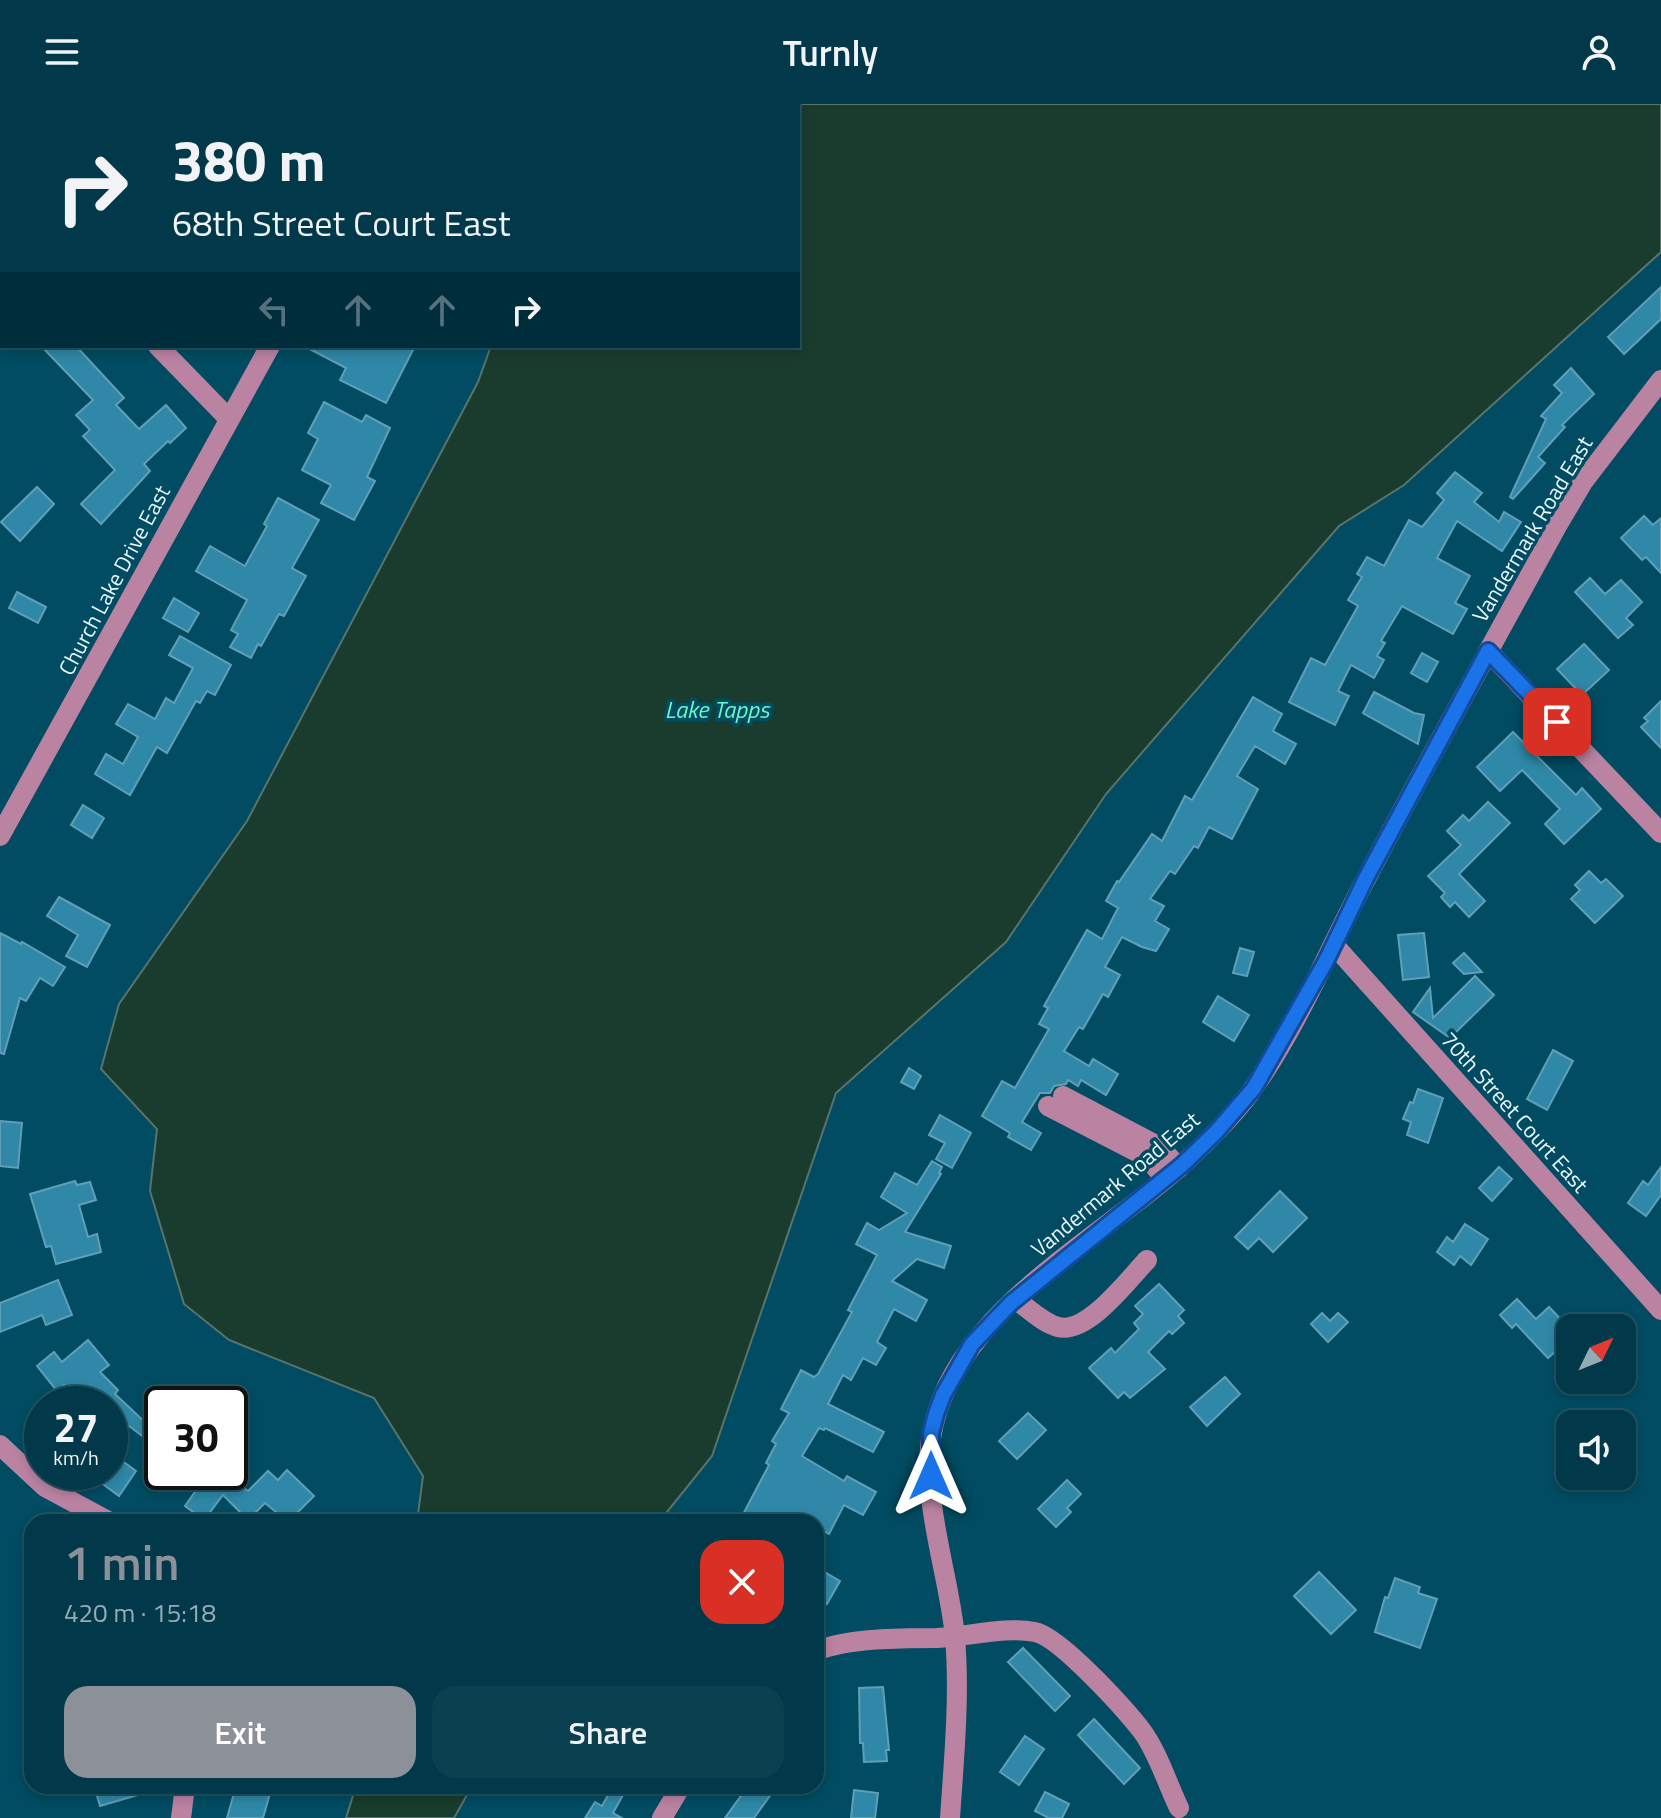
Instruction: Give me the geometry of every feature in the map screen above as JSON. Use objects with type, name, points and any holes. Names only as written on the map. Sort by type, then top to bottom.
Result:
[{"type":"street","points":[[160,348],[228,418]]},
{"type":"street","name":"Church Lake Drive East","points":[[0,836],[269,348]]},
{"type":"street","name":"Vandermark Road East","points":[[956,1816],[958,1702],[955,1637],[932,1493],[931,1433],[943,1395],[972,1344],[1015,1299],[1172,1173],[1216,1132],[1254,1088],[1334,945],[1366,878],[1488,651],[1583,482],[1661,380]]},
{"type":"street","points":[[1488,651],[1661,833]]},
{"type":"street","name":"70th Street Court East","points":[[1334,945],[1661,1310]]},
{"type":"street","points":[[1056,1101],[1160,1147],[1172,1173]]},
{"type":"street","points":[[1015,1299],[1054,1326],[1068,1328],[1093,1316],[1147,1260]]},
{"type":"street","points":[[0,1445],[45,1487],[95,1514]]},
{"type":"street","points":[[824,1649],[909,1638],[1038,1632],[1068,1650],[1143,1732],[1179,1808]]},
{"type":"street","points":[[181,1818],[184,1794]]},
{"type":"street","points":[[662,1818],[676,1794]]},
{"type":"water","name":"Lake Tapps","points":[[800,104],[1661,104],[1661,252],[1404,485],[1339,526],[1106,794],[1006,942],[836,1093],[712,1456],[665,1514],[418,1514],[423,1476],[374,1398],[229,1340],[184,1304],[150,1191],[157,1129],[101,1069],[119,1004],[247,821],[478,382],[490,348],[800,348]]},
{"type":"water","points":[[354,1794],[468,1794],[454,1818],[346,1818]]},
{"type":"building","points":[[1661,287],[1661,319],[1624,354],[1608,337]]},
{"type":"building","points":[[43,348],[78,348],[124,398],[116,405],[139,429],[166,405],[186,428],[144,464],[150,471],[101,524],[81,504],[115,470],[83,436],[90,430],[76,415],[93,400]]},
{"type":"building","points":[[308,348],[414,348],[386,403],[340,380],[346,368]]},
{"type":"building","points":[[1571,368],[1594,394],[1562,425],[1565,427],[1538,457],[1545,463],[1513,499],[1510,497],[1546,419],[1541,416],[1562,393],[1554,385]]},
{"type":"building","points":[[324,402],[362,422],[366,415],[390,428],[367,477],[375,481],[354,520],[321,503],[331,485],[302,470],[318,439],[308,433]]},
{"type":"building","points":[[1455,472],[1482,493],[1474,502],[1499,522],[1504,512],[1521,522],[1502,551],[1457,521],[1437,558],[1470,576],[1455,603],[1467,609],[1453,634],[1402,606],[1381,641],[1385,643],[1377,656],[1384,660],[1374,678],[1351,665],[1338,691],[1349,696],[1335,725],[1289,702],[1311,658],[1325,665],[1358,606],[1348,600],[1362,577],[1357,574],[1367,557],[1384,566],[1409,520],[1422,527],[1444,500],[1437,493]]},
{"type":"building","points":[[37,487],[54,504],[20,541],[1,522]]},
{"type":"building","points":[[278,498],[319,520],[292,568],[306,576],[284,616],[279,614],[251,658],[230,647],[238,634],[231,630],[247,600],[196,571],[210,546],[245,566]]},
{"type":"building","points":[[1644,516],[1653,525],[1661,518],[1661,573],[1646,557],[1642,560],[1621,538]]},
{"type":"building","points":[[1590,578],[1605,594],[1621,580],[1642,602],[1626,618],[1633,625],[1618,638],[1575,592]]},
{"type":"building","points":[[17,592],[46,607],[38,623],[9,608]]},
{"type":"building","points":[[174,598],[199,613],[188,632],[163,618]]},
{"type":"building","points":[[180,636],[231,665],[215,695],[207,691],[200,703],[196,701],[167,753],[157,747],[130,795],[95,774],[106,754],[123,764],[138,737],[116,724],[128,704],[155,719],[166,698],[174,703],[193,668],[169,655]]},
{"type":"building","points":[[1584,644],[1609,670],[1582,695],[1557,669]]},
{"type":"building","points":[[1422,653],[1438,662],[1427,682],[1411,673]]},
{"type":"building","points":[[1374,692],[1424,715],[1418,744],[1363,713]]},
{"type":"building","points":[[1253,697],[1282,714],[1273,731],[1296,744],[1285,764],[1255,746],[1237,776],[1258,789],[1232,839],[1209,827],[1198,848],[1194,846],[1175,874],[1170,871],[1150,899],[1164,906],[1155,921],[1169,929],[1156,951],[1122,937],[1105,967],[1120,975],[1108,997],[1103,994],[1083,1029],[1079,1027],[1064,1051],[1089,1066],[1093,1059],[1118,1074],[1106,1095],[1081,1080],[1078,1086],[1068,1080],[1066,1084],[1054,1086],[1050,1093],[1040,1093],[1022,1122],[1041,1133],[1031,1150],[1008,1137],[1010,1133],[982,1116],[1002,1081],[1015,1088],[1049,1029],[1039,1024],[1048,1008],[1044,1006],[1087,930],[1102,939],[1118,908],[1106,901],[1117,881],[1152,834],[1162,841],[1185,796],[1192,800]]},
{"type":"building","points":[[1661,701],[1661,748],[1641,727],[1648,721],[1644,718]]},
{"type":"building","points":[[1513,732],[1576,795],[1582,788],[1601,809],[1564,844],[1545,824],[1560,809],[1522,770],[1500,791],[1477,767]]},
{"type":"building","points":[[1488,802],[1510,823],[1459,874],[1485,901],[1469,917],[1455,902],[1450,907],[1441,897],[1445,893],[1428,876],[1461,845],[1447,831],[1463,815],[1469,821]]},
{"type":"building","points":[[83,805],[104,818],[92,838],[71,825]]},
{"type":"building","points":[[1589,871],[1601,883],[1606,879],[1623,896],[1595,923],[1571,899],[1580,890],[1575,885]]},
{"type":"building","points":[[59,897],[110,925],[87,967],[66,956],[78,935],[47,916]]},
{"type":"building","points":[[0,933],[65,967],[53,986],[40,978],[26,1001],[20,998],[4,1054],[0,1053]]},
{"type":"building","points":[[1424,933],[1429,977],[1403,980],[1398,935]]},
{"type":"building","points":[[1240,948],[1254,952],[1247,976],[1233,973]]},
{"type":"building","points":[[1464,953],[1482,972],[1464,974],[1453,963]]},
{"type":"building","points":[[1475,976],[1494,995],[1450,1038],[1413,1012],[1430,988],[1433,1018]]},
{"type":"building","points":[[1218,996],[1249,1015],[1234,1041],[1203,1022]]},
{"type":"building","points":[[1553,1050],[1573,1061],[1547,1110],[1527,1099]]},
{"type":"building","points":[[909,1068],[921,1076],[914,1089],[901,1082]]},
{"type":"building","points":[[1418,1089],[1443,1098],[1428,1143],[1407,1135],[1411,1122],[1403,1119]]},
{"type":"building","points":[[940,1115],[971,1133],[952,1168],[936,1159],[945,1143],[929,1135]]},
{"type":"building","points":[[0,1121],[22,1123],[18,1168],[0,1166]]},
{"type":"building","points":[[932,1161],[942,1167],[941,1174],[905,1232],[951,1246],[944,1268],[917,1259],[892,1281],[927,1300],[916,1321],[894,1309],[877,1342],[886,1348],[876,1365],[863,1358],[851,1380],[843,1375],[828,1404],[884,1432],[873,1452],[825,1428],[819,1428],[802,1456],[844,1481],[847,1476],[876,1492],[863,1515],[844,1505],[829,1534],[824,1531],[824,1514],[743,1514],[769,1465],[766,1463],[776,1444],[772,1441],[789,1413],[781,1409],[801,1370],[814,1377],[818,1374],[852,1312],[848,1310],[877,1255],[856,1244],[867,1223],[879,1230],[907,1213],[881,1197],[895,1173],[917,1185]]},
{"type":"building","points":[[1499,1167],[1512,1179],[1492,1201],[1479,1188]]},
{"type":"building","points":[[1661,1167],[1661,1195],[1646,1216],[1628,1203],[1643,1181],[1648,1185]]},
{"type":"building","points":[[75,1181],[77,1185],[90,1182],[96,1200],[79,1205],[88,1237],[97,1234],[101,1252],[56,1264],[51,1246],[46,1247],[30,1194]]},
{"type":"building","points":[[1280,1191],[1307,1218],[1273,1252],[1259,1238],[1248,1249],[1235,1237]]},
{"type":"building","points":[[1465,1224],[1488,1239],[1471,1265],[1460,1256],[1454,1265],[1437,1252],[1447,1237],[1453,1242]]},
{"type":"building","points":[[58,1280],[72,1315],[46,1325],[42,1315],[0,1332],[0,1303]]},
{"type":"building","points":[[1159,1284],[1184,1310],[1178,1316],[1184,1323],[1172,1334],[1169,1331],[1148,1352],[1165,1369],[1130,1398],[1124,1392],[1118,1398],[1089,1368],[1111,1348],[1115,1353],[1139,1329],[1134,1323],[1143,1314],[1135,1306]]},
{"type":"building","points":[[1517,1299],[1536,1319],[1549,1307],[1556,1314],[1556,1351],[1548,1358],[1516,1324],[1512,1328],[1500,1315]]},
{"type":"building","points":[[1322,1313],[1330,1321],[1338,1313],[1348,1322],[1328,1342],[1311,1324]]},
{"type":"building","points":[[88,1340],[109,1365],[100,1372],[114,1386],[53,1386],[37,1366],[54,1352],[62,1362]]},
{"type":"building","points":[[1225,1377],[1240,1394],[1207,1426],[1190,1407]]},
{"type":"building","points":[[128,1406],[144,1421],[144,1437],[129,1426]]},
{"type":"building","points":[[1028,1413],[1046,1430],[1017,1459],[999,1441]]},
{"type":"building","points":[[128,1465],[136,1471],[128,1483]]},
{"type":"building","points":[[287,1470],[314,1496],[296,1514],[278,1514],[265,1503],[254,1514],[242,1514],[223,1495],[209,1514],[196,1514],[185,1506],[196,1490],[248,1491],[268,1471],[278,1480]]},
{"type":"building","points":[[1067,1480],[1081,1494],[1067,1508],[1071,1512],[1056,1527],[1038,1509]]},
{"type":"building","points":[[824,1572],[840,1581],[827,1604],[824,1602]]},
{"type":"building","points":[[1319,1572],[1356,1610],[1331,1634],[1294,1596]]},
{"type":"building","points":[[1395,1578],[1420,1587],[1418,1593],[1437,1599],[1420,1648],[1375,1632],[1385,1597],[1388,1598]]},
{"type":"building","points":[[1023,1648],[1070,1696],[1055,1711],[1008,1662]]},
{"type":"building","points":[[883,1687],[889,1750],[886,1750],[887,1761],[864,1762],[863,1743],[860,1743],[859,1688]]},
{"type":"building","points":[[1094,1719],[1140,1768],[1124,1784],[1078,1735]]},
{"type":"building","points":[[1025,1736],[1044,1749],[1019,1785],[1000,1772]]},
{"type":"building","points":[[854,1790],[878,1793],[875,1818],[851,1818]]},
{"type":"building","points":[[1045,1792],[1069,1804],[1062,1818],[1049,1818],[1035,1811]]},
{"type":"building","points":[[96,1794],[141,1794],[100,1806]]},
{"type":"building","points":[[234,1794],[270,1794],[263,1818],[227,1818]]},
{"type":"building","points":[[609,1794],[624,1794],[613,1813],[622,1818],[585,1818],[595,1802],[602,1806]]},
{"type":"building","points":[[742,1794],[771,1794],[754,1818],[725,1818]]},
{"type":"route","points":[[931,1476],[931,1433],[936,1414],[956,1368],[972,1344],[1011,1303],[1182,1165],[1254,1088],[1326,961],[1366,878],[1488,651],[1557,722]]}]
